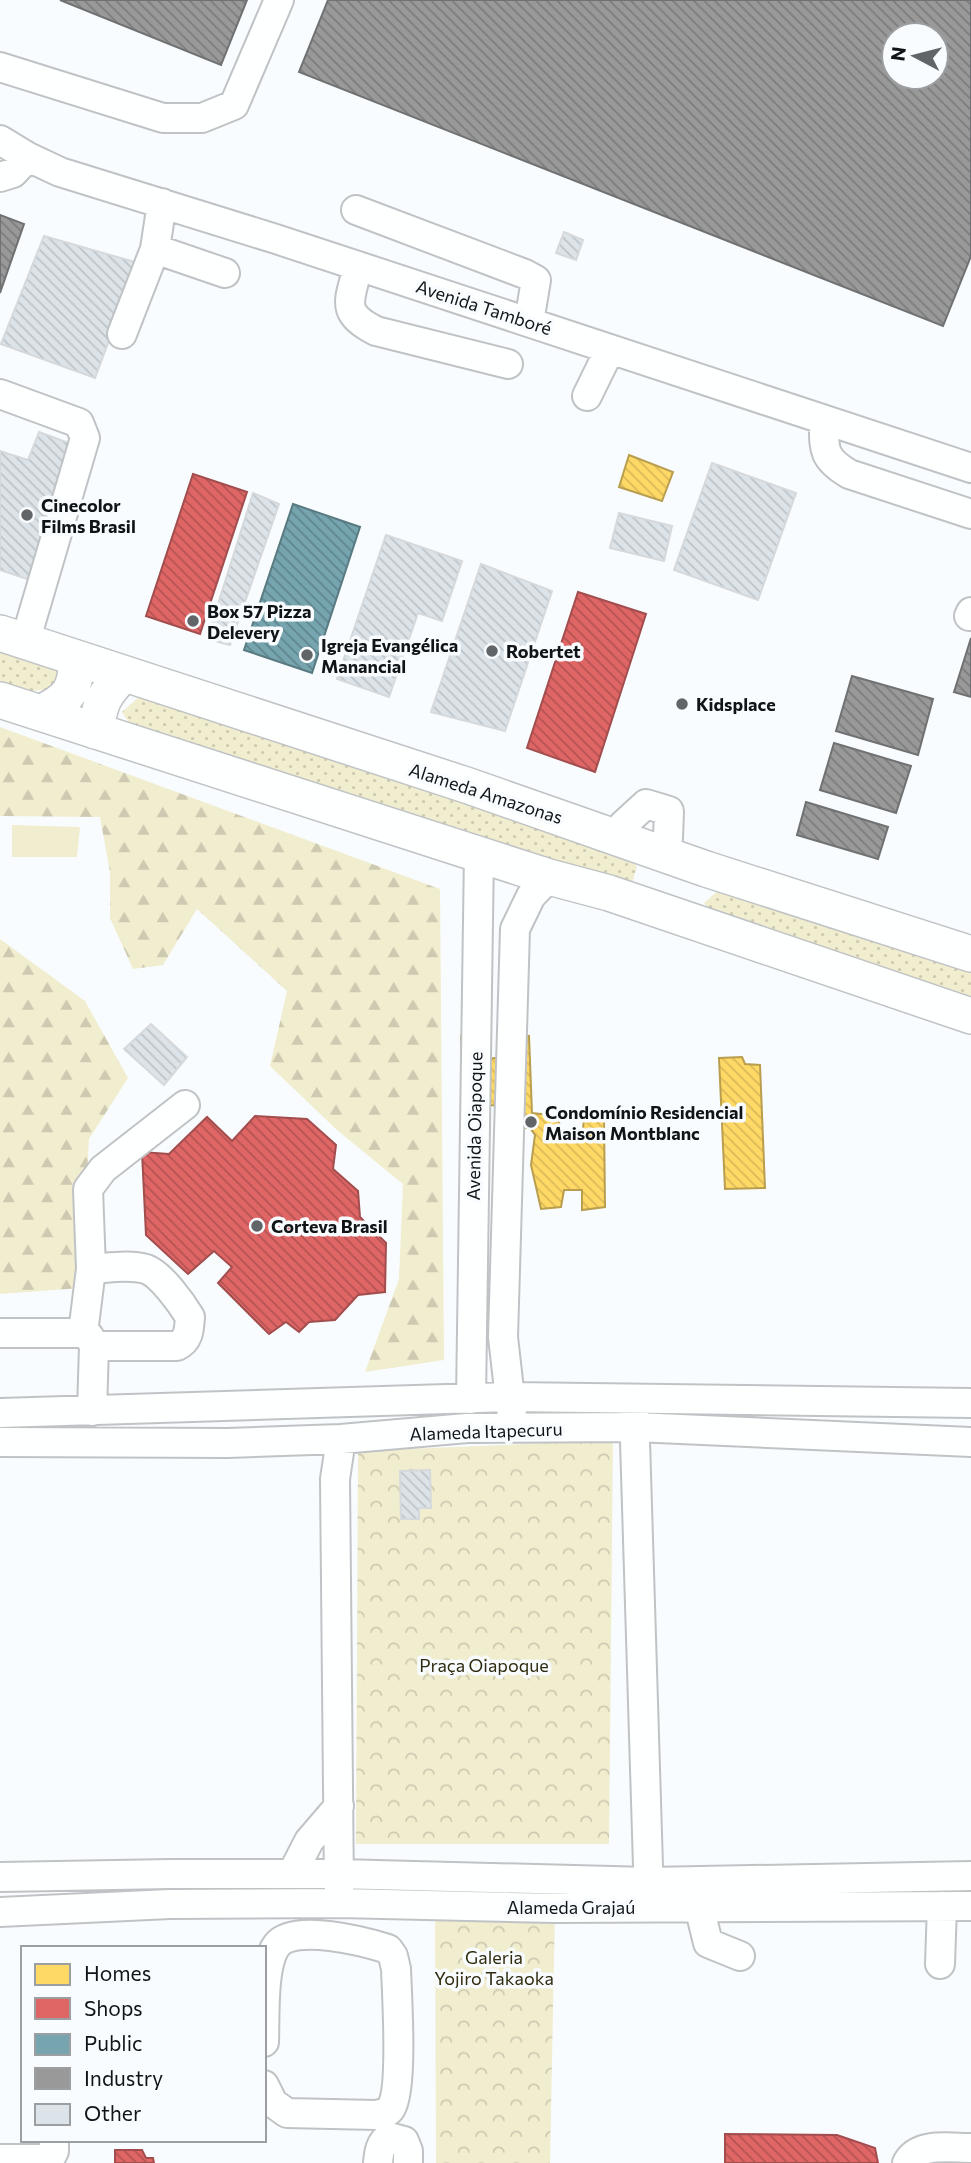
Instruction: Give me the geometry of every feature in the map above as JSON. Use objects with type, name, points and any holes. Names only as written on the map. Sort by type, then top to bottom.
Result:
[{"type":"main road","name":"Alameda Amazonas","points":[[12,638],[644,846],[706,869],[971,954]]},
{"type":"main road","points":[[40,713],[60,704],[70,692],[76,675],[76,658]]},
{"type":"main road","points":[[95,731],[101,702],[107,690],[124,674]]},
{"type":"main road","points":[[0,700],[549,877],[609,893],[971,1016]]},
{"type":"main road","points":[[632,902],[647,889],[650,881],[644,846]]},
{"type":"main road","points":[[689,921],[681,897],[683,886],[688,879],[706,869]]},
{"type":"street","points":[[0,67],[163,118],[202,118],[234,105],[279,0]]},
{"type":"street","name":"Avenida Tamboré","points":[[0,140],[61,172],[358,266],[971,467]]},
{"type":"street","points":[[0,177],[13,173],[28,157]]},
{"type":"street","points":[[122,334],[155,249],[162,203]]},
{"type":"street","points":[[356,210],[536,280],[528,322]]},
{"type":"street","points":[[155,249],[225,273]]},
{"type":"street","points":[[358,266],[350,303],[352,315],[362,324],[376,331],[508,364]]},
{"type":"street","points":[[587,396],[610,349]]},
{"type":"street","points":[[0,394],[79,423],[85,439],[12,638]]},
{"type":"street","points":[[824,420],[824,451],[833,464],[849,474],[971,514]]},
{"type":"street","name":"Avenida Oiapoque","points":[[471,1399],[479,853]]},
{"type":"street","name":"Avenida Oiapoque","points":[[512,1429],[503,1337],[515,929],[531,896],[549,877]]},
{"type":"street","points":[[477,919],[515,929]]},
{"type":"street","points":[[92,1411],[88,1189],[103,1169],[185,1105]]},
{"type":"street","points":[[0,1333],[177,1346],[184,1343],[190,1317],[167,1287],[148,1270],[134,1267],[91,1269]]},
{"type":"street","name":"Alameda Itapecuru","points":[[0,1413],[510,1397],[971,1403]]},
{"type":"street","points":[[633,1398],[649,1894]]},
{"type":"street","points":[[937,1403],[937,1440]]},
{"type":"street","points":[[239,1443],[243,1406]]},
{"type":"street","name":"Alameda Itapecuru","points":[[0,1442],[239,1443],[341,1439],[467,1428],[635,1427],[971,1442]]},
{"type":"street","points":[[341,1439],[335,1479],[339,1874],[344,1937]]},
{"type":"street","points":[[292,1874],[309,1841],[339,1806]]},
{"type":"street","points":[[170,1874],[170,1904]]},
{"type":"street","name":"Alameda Grajaú","points":[[0,1877],[339,1874],[649,1894],[699,1906],[971,1906]]},
{"type":"street","name":"Alameda Grajaú","points":[[0,1912],[170,1904],[340,1903],[535,1908],[649,1894],[971,1876]]},
{"type":"street","points":[[699,1906],[708,1943],[740,1956]]},
{"type":"street","points":[[940,1964],[942,1906]]},
{"type":"street","points":[[266,2015],[270,1961],[278,1944],[292,1937],[344,1937],[388,1949],[393,1956],[396,1969],[398,2078],[393,2106],[387,2112],[377,2115],[287,2113],[273,2103],[266,2089]]},
{"type":"street","points":[[378,2163],[383,2141],[389,2137],[404,2141],[408,2151],[408,2163]]},
{"type":"street","points":[[0,2159],[50,2159],[54,2142]]},
{"type":"street","points":[[907,2163],[911,2155],[920,2149],[971,2148]]},
{"type":"green space","points":[[0,649],[57,669],[59,688],[32,691],[0,681]]},
{"type":"green space","points":[[139,697],[631,857],[637,867],[631,886],[135,732],[122,712]]},
{"type":"green space","points":[[0,727],[440,889],[444,1360],[365,1372],[399,1279],[403,1184],[338,1131],[270,1066],[287,991],[197,909],[163,965],[133,969],[110,918],[110,872],[100,817],[0,816]]},
{"type":"green space","points":[[12,825],[80,827],[77,857],[12,857]]},
{"type":"green space","points":[[720,889],[971,973],[971,1000],[712,913],[704,903]]},
{"type":"green space","points":[[0,939],[85,1001],[128,1078],[89,1139],[81,1288],[0,1294]]},
{"type":"green space","name":"Praça Oiapoque","points":[[613,1438],[609,1844],[356,1844],[358,1451]]},
{"type":"green space","name":"Galeria Yojiro Takaoka","points":[[435,1906],[555,1908],[550,2163],[436,2163]]},
{"type":"building: Homes","points":[[629,455],[673,472],[662,501],[619,487]]},
{"type":"building: Homes","name":"Condomínio Residencial Maison Montblanc","points":[[461,1036],[483,1038],[487,1059],[503,1057],[504,1040],[529,1036],[532,1113],[558,1116],[562,1138],[582,1138],[584,1119],[604,1117],[605,1207],[582,1210],[582,1190],[564,1190],[561,1207],[541,1209],[531,1165],[535,1135],[530,1128],[503,1127],[503,1106],[488,1105],[465,1127]]},
{"type":"building: Homes","points":[[742,1057],[745,1064],[760,1065],[765,1188],[725,1189],[719,1058]]},
{"type":"building: Shops","points":[[193,474],[247,492],[200,634],[146,616]]},
{"type":"building: Shops","points":[[578,592],[646,614],[595,772],[527,748]]},
{"type":"building: Shops","name":"Corteva Brasil","points":[[255,1116],[307,1119],[336,1145],[333,1169],[358,1191],[360,1217],[386,1243],[385,1292],[358,1295],[335,1320],[309,1322],[299,1332],[286,1322],[269,1334],[218,1283],[232,1267],[214,1251],[188,1274],[146,1235],[142,1152],[169,1154],[207,1117],[232,1141]]},
{"type":"building: Shops","points":[[725,2134],[837,2135],[875,2148],[878,2163],[725,2163]]},
{"type":"building: Shops","points":[[115,2150],[142,2150],[146,2158],[153,2158],[154,2163],[115,2163]]},
{"type":"building: Public","points":[[293,504],[360,527],[312,673],[244,650]]},
{"type":"building: Industry","points":[[60,0],[247,0],[221,65]]},
{"type":"building: Industry","points":[[328,0],[971,0],[971,256],[943,326],[299,72]]},
{"type":"building: Industry","points":[[0,215],[24,224],[0,293]]},
{"type":"building: Industry","points":[[971,638],[971,697],[954,692]]},
{"type":"building: Industry","points":[[852,676],[933,699],[918,755],[836,731]]},
{"type":"building: Industry","points":[[834,743],[911,766],[896,813],[820,790]]},
{"type":"building: Industry","points":[[806,802],[888,827],[878,859],[797,835]]},
{"type":"building: Other","points":[[564,232],[583,240],[576,260],[556,253]]},
{"type":"building: Other","points":[[44,236],[138,263],[95,378],[1,344]]},
{"type":"building: Other","name":"Cinecolor Films Brasil","points":[[39,432],[77,446],[33,581],[0,570],[0,451],[28,460]]},
{"type":"building: Other","points":[[712,463],[796,493],[758,600],[674,570]]},
{"type":"building: Other","points":[[253,493],[279,504],[230,645],[207,639]]},
{"type":"building: Other","points":[[619,513],[672,526],[664,561],[610,548]]},
{"type":"building: Other","points":[[386,535],[462,561],[442,621],[418,613],[389,697],[337,679]]},
{"type":"building: Other","name":"Robertet","points":[[481,564],[552,591],[505,731],[431,712]]},
{"type":"building: Other","points":[[151,1024],[187,1057],[164,1085],[124,1049]]},
{"type":"building: Other","points":[[430,1470],[431,1508],[419,1508],[419,1519],[401,1519],[400,1471]]},
{"type":"place","name":"Cinecolor Films Brasil","points":[[27,515]]},
{"type":"place","name":"Box 57 Pizza Delevery","points":[[193,621]]},
{"type":"place","name":"Robertet","points":[[492,651]]},
{"type":"place","name":"Igreja Evangélica Manancial","points":[[307,655]]},
{"type":"place","name":"Kidsplace","points":[[682,704]]},
{"type":"place","name":"Condomínio Residencial Maison Montblanc","points":[[531,1122]]},
{"type":"place","name":"Corteva Brasil","points":[[257,1226]]}]
